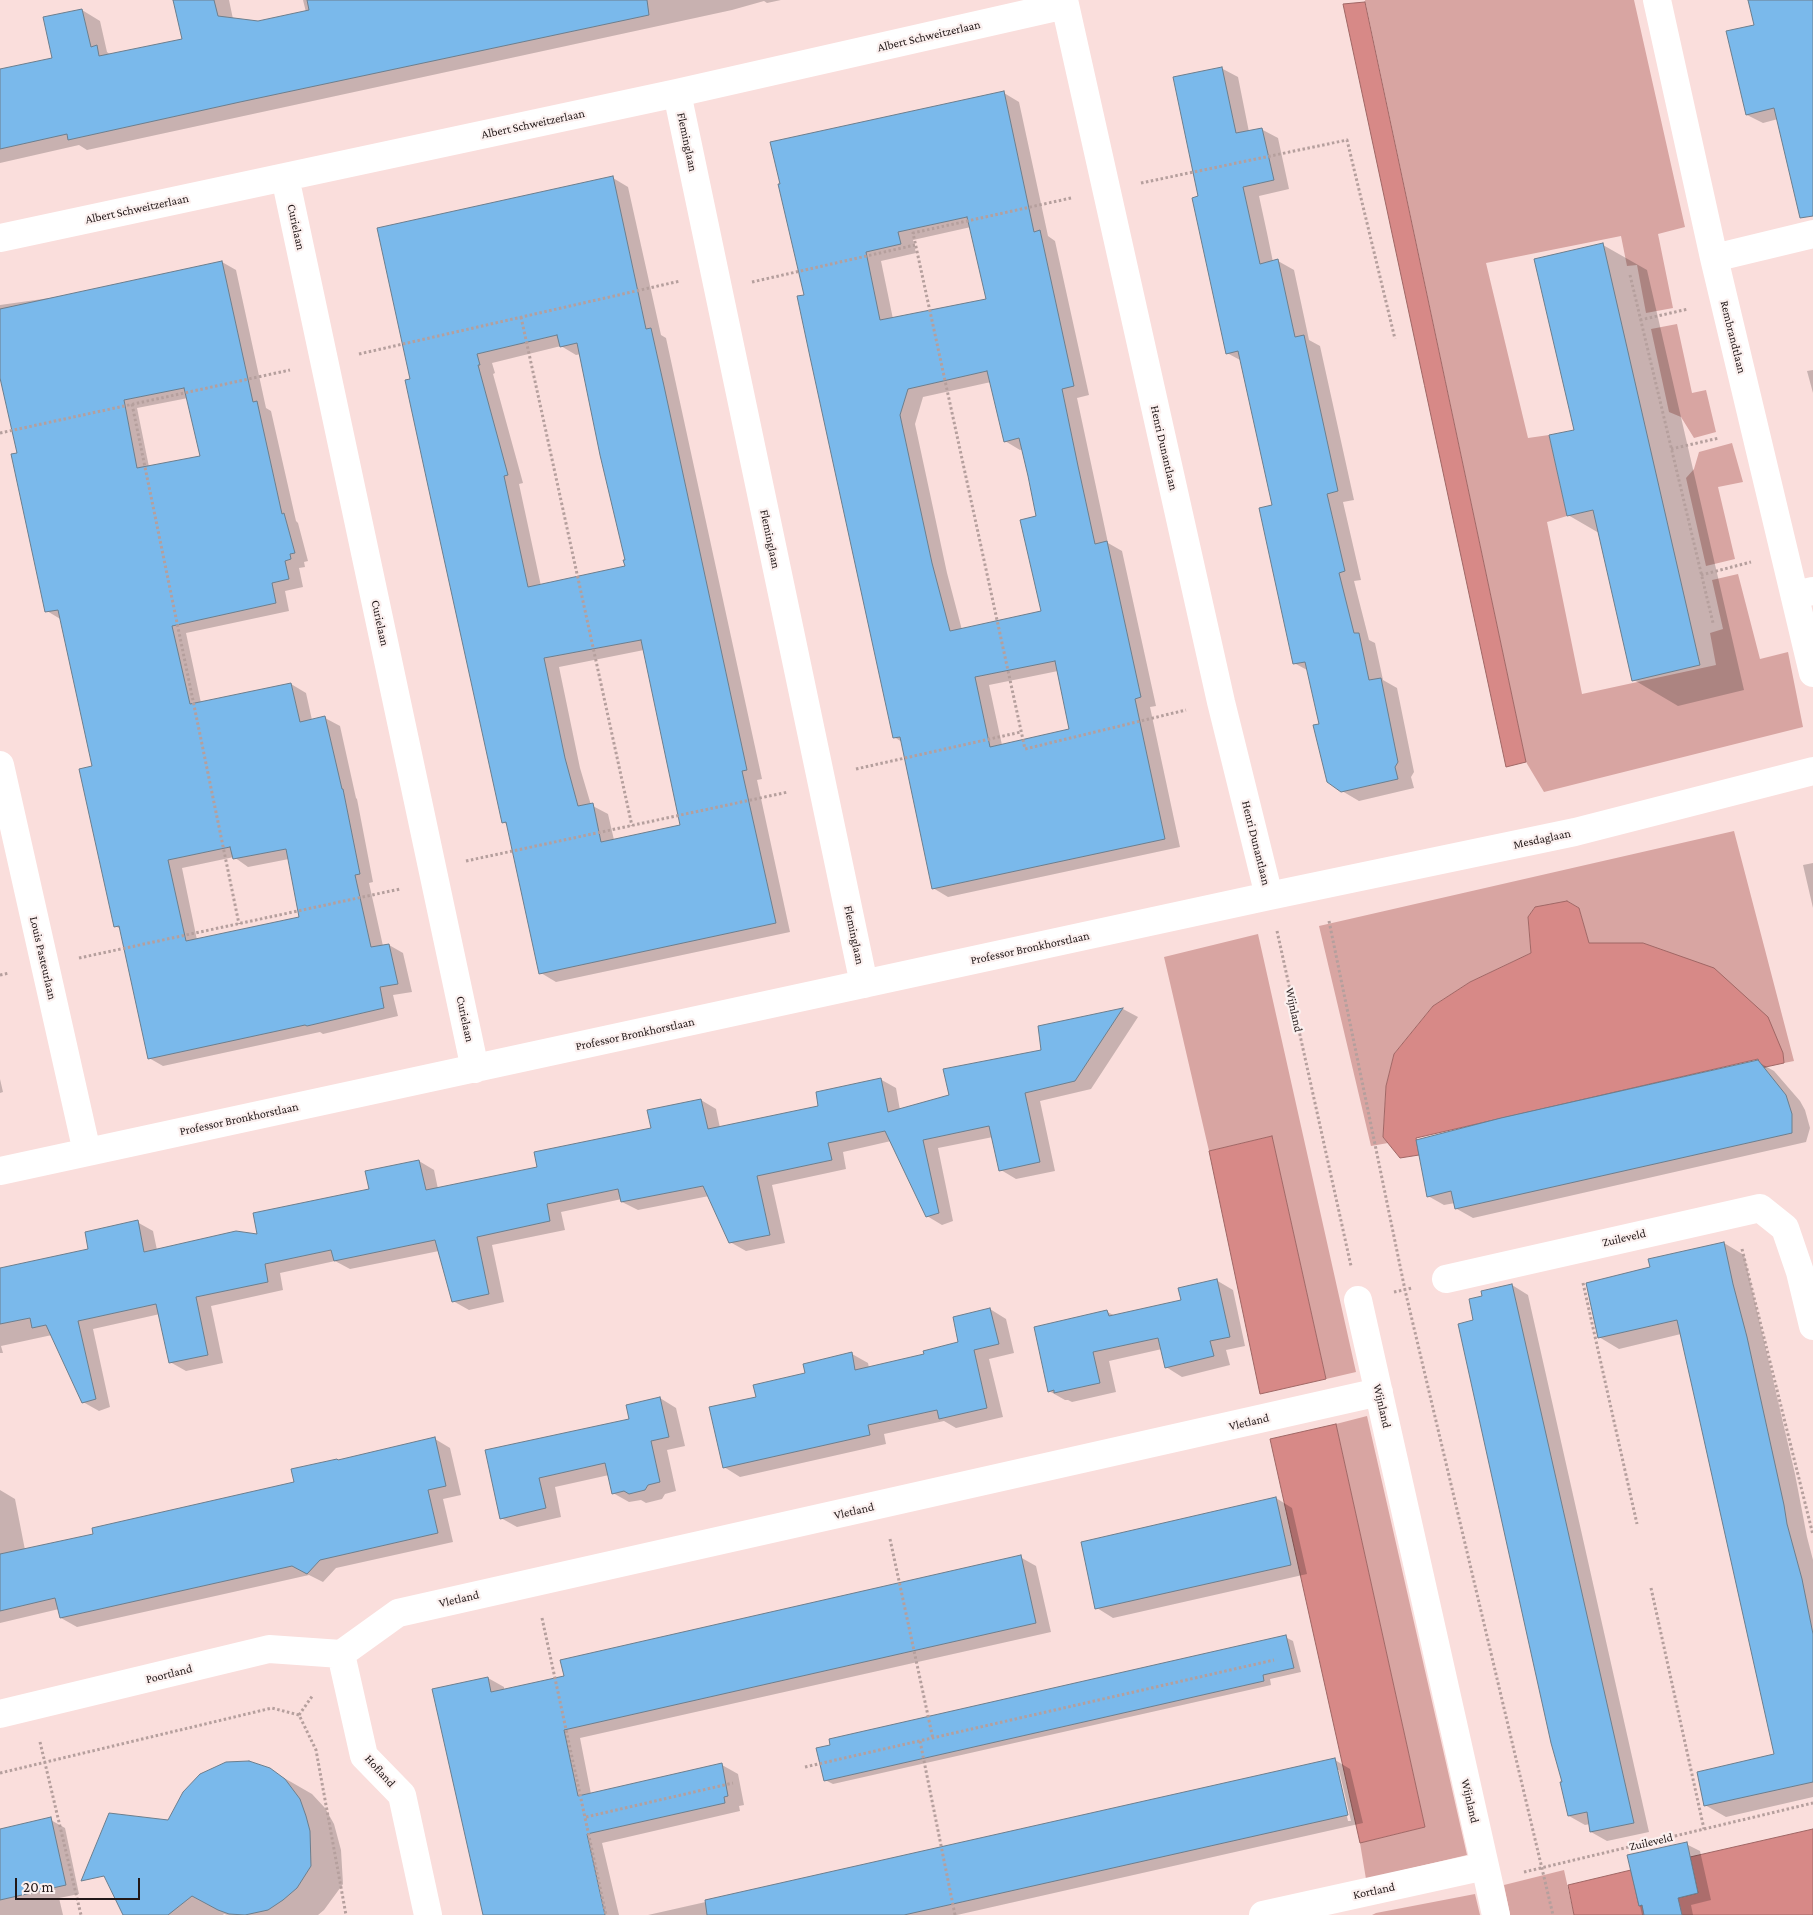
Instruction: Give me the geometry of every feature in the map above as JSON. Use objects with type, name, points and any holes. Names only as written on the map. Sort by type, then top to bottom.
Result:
[{"type":"street","name":"Rembrandtlaan","points":[[1657,0],[1714,258],[1785,554],[1804,593],[1813,673]]},
{"type":"street","name":"Albert Schweitzerlaan","points":[[0,238],[677,93],[1065,3]]},
{"type":"street","name":"Henri Dunantlaan","points":[[1065,3],[1221,702],[1269,896]]},
{"type":"street","name":"Fleminglaan","points":[[677,93],[864,984]]},
{"type":"street","name":"Curielaan","points":[[285,177],[475,1069]]},
{"type":"street","points":[[1714,258],[1813,234]]},
{"type":"street","name":"Louis Pasteurlaan","points":[[0,765],[87,1152]]},
{"type":"street","name":"Mesdaglaan","points":[[1269,896],[1575,832],[1813,772]]},
{"type":"street","name":"Professor Bronkhorstlaan","points":[[0,1171],[1269,896]]},
{"type":"street","name":"Zuileveld","points":[[1446,1279],[1760,1208],[1785,1228],[1806,1270],[1813,1326]]},
{"type":"street","name":"Wijnland","points":[[1358,1300],[1496,1915]]},
{"type":"street","name":"Vletland","points":[[341,1654],[398,1613],[1379,1392]]},
{"type":"street","name":"Poortland","points":[[0,1714],[269,1649],[341,1654]]},
{"type":"street","name":"Hofland","points":[[341,1654],[364,1756],[402,1795],[428,1915]]},
{"type":"street","name":"Kortland","points":[[1263,1915],[1487,1873]]},
{"type":"path","points":[[1221,702],[1025,749],[913,233],[1106,190],[1347,140],[1394,338]]},
{"type":"path","points":[[718,290],[915,245]]},
{"type":"path","points":[[1630,276],[1712,623]]},
{"type":"path","points":[[1640,320],[1724,300]]},
{"type":"path","points":[[520,317],[632,826]]},
{"type":"path","points":[[132,404],[239,924]]},
{"type":"path","points":[[1671,449],[1756,430]]},
{"type":"path","points":[[1701,575],[1785,554]]},
{"type":"path","points":[[0,975],[239,924],[632,826],[1022,732]]},
{"type":"path","points":[[1322,885],[1405,1290],[1553,1915]]},
{"type":"path","name":"Wijnland","points":[[1269,896],[1358,1300]]},
{"type":"path","points":[[1733,1213],[1813,1535]]},
{"type":"path","points":[[1576,1250],[1637,1524]]},
{"type":"path","points":[[1358,1300],[1446,1279]]},
{"type":"path","points":[[883,1504],[933,1738]]},
{"type":"path","points":[[534,1582],[606,1915]]},
{"type":"path","points":[[1651,1588],[1704,1829]]},
{"type":"path","points":[[805,1768],[1274,1660]]},
{"type":"path","points":[[31,1708],[46,1762],[81,1915]]},
{"type":"path","points":[[0,1773],[272,1708],[299,1715],[316,1750],[346,1915]]},
{"type":"path","points":[[920,1741],[955,1915]]},
{"type":"path","points":[[586,1817],[733,1783]]},
{"type":"path","name":"Zuileveld","points":[[1487,1873],[1542,1868],[1813,1803]]},
{"type":"shaded area","points":[[1365,0],[1634,0],[1685,227],[1658,234],[1673,308],[1646,313],[1637,265],[1627,266],[1621,236],[1486,263],[1528,438],[1549,435],[1567,516],[1547,522],[1582,694],[1716,665],[1710,633],[1723,629],[1712,580],[1738,574],[1760,659],[1788,652],[1803,727],[1544,792],[1526,762]]},
{"type":"shaded area","points":[[1365,2],[1526,762],[1506,767],[1343,4]]},
{"type":"shaded area","points":[[1677,324],[1692,393],[1706,390],[1716,432],[1694,438],[1681,417],[1669,412],[1651,329]]},
{"type":"shaded area","points":[[1732,443],[1743,482],[1718,487],[1735,559],[1706,566],[1686,478],[1694,469],[1699,452]]},
{"type":"shaded area","points":[[1734,831],[1794,1061],[1784,1063],[1783,1053],[1674,955],[1643,943],[1589,943],[1579,908],[1567,901],[1534,908],[1528,917],[1531,953],[1470,982],[1433,1006],[1394,1054],[1386,1086],[1383,1137],[1388,1143],[1371,1146],[1319,926]]},
{"type":"shaded area","points":[[1567,901],[1579,908],[1589,943],[1643,943],[1714,968],[1768,1017],[1783,1053],[1784,1063],[1761,1068],[1758,1059],[1416,1138],[1419,1155],[1400,1158],[1383,1137],[1386,1086],[1394,1054],[1433,1006],[1470,982],[1531,953],[1528,917],[1535,907]]},
{"type":"shaded area","points":[[1258,934],[1356,1372],[1326,1379],[1272,1136],[1209,1151],[1164,957]]},
{"type":"shaded area","points":[[1272,1136],[1326,1379],[1260,1394],[1209,1151]]},
{"type":"shaded area","points":[[1367,1416],[1467,1855],[1366,1879],[1360,1843],[1425,1827],[1336,1424]]},
{"type":"shaded area","points":[[1336,1424],[1425,1827],[1360,1843],[1270,1439]]},
{"type":"shaded area","points":[[1813,1829],[1813,1915],[1574,1915],[1568,1885],[1631,1870],[1639,1906],[1678,1898],[1698,1893],[1690,1857]]},
{"type":"shaded area","points":[[1564,1870],[1574,1915],[1510,1915],[1504,1885]]},
{"type":"shaded area","points":[[1475,1894],[1480,1915],[1372,1915],[1376,1913]]},
{"type":"building","points":[[173,0],[214,0],[218,16],[258,21],[309,10],[307,0],[647,0],[649,15],[68,140],[67,134],[0,149],[0,69],[52,58],[43,17],[82,9],[91,47],[97,45],[99,56],[182,39]]},
{"type":"building","points":[[1748,0],[1813,0],[1813,216],[1800,218],[1774,108],[1746,115],[1726,31],[1754,25]]},
{"type":"building","points":[[1222,67],[1236,133],[1262,128],[1274,180],[1243,187],[1260,264],[1278,259],[1295,337],[1304,335],[1338,491],[1327,494],[1345,571],[1339,573],[1354,633],[1359,633],[1369,680],[1381,678],[1398,762],[1395,767],[1398,779],[1341,792],[1327,782],[1313,725],[1319,724],[1305,662],[1293,664],[1259,508],[1272,505],[1238,351],[1226,354],[1192,198],[1198,196],[1173,77]]},
{"type":"building","points":[[1004,91],[1034,232],[1040,230],[1074,386],[1062,389],[1078,466],[1095,544],[1107,541],[1141,697],[1135,699],[1165,839],[932,889],[900,737],[893,738],[810,357],[797,296],[804,295],[770,142]],"holes":[[[967,217],[986,299],[880,320],[866,252],[901,244],[898,232]],[[987,371],[1004,442],[1019,438],[1028,476],[1036,516],[1020,520],[1041,611],[950,631],[932,563],[900,415],[908,389]],[[1055,661],[1069,729],[990,747],[975,677]]]},
{"type":"building","points":[[613,176],[646,329],[651,328],[664,386],[747,770],[742,771],[776,923],[539,974],[506,822],[502,823],[428,486],[405,380],[410,379],[377,228]],"holes":[[[557,335],[560,347],[577,343],[625,566],[528,587],[504,476],[508,475],[478,365],[480,365],[477,354]],[[641,640],[680,825],[601,842],[593,803],[578,806],[565,758],[544,658]]]},
{"type":"building","points":[[1603,243],[1700,665],[1632,681],[1593,510],[1567,516],[1549,435],[1574,430],[1534,259]]},
{"type":"building","points":[[222,261],[253,402],[257,401],[282,514],[284,513],[295,553],[290,554],[291,559],[285,561],[289,579],[272,583],[276,603],[172,626],[190,704],[291,683],[300,722],[325,716],[343,789],[360,874],[355,875],[371,947],[389,944],[398,984],[380,987],[384,1008],[148,1059],[119,926],[114,927],[79,769],[92,766],[58,610],[45,612],[11,454],[17,453],[0,378],[0,309]],"holes":[[[184,388],[200,456],[137,468],[124,400]],[[230,847],[233,859],[286,849],[299,917],[186,941],[168,860]]]},
{"type":"building","points":[[1123,1008],[1075,1081],[1025,1093],[1040,1162],[999,1171],[989,1126],[923,1140],[939,1213],[926,1217],[885,1131],[828,1143],[832,1160],[757,1176],[770,1235],[729,1243],[703,1186],[621,1202],[618,1189],[547,1204],[550,1221],[477,1237],[489,1294],[452,1302],[435,1240],[334,1261],[331,1250],[265,1264],[268,1282],[196,1297],[208,1355],[169,1363],[156,1304],[78,1321],[96,1399],[82,1403],[46,1325],[32,1328],[30,1318],[0,1324],[0,1268],[88,1249],[85,1232],[138,1220],[144,1252],[236,1231],[257,1234],[253,1213],[369,1189],[365,1171],[419,1160],[426,1190],[537,1167],[534,1152],[651,1128],[647,1110],[701,1099],[708,1129],[818,1106],[816,1092],[881,1078],[888,1112],[949,1095],[943,1069],[1041,1050],[1038,1026]]},
{"type":"building","points":[[1758,1060],[1786,1095],[1792,1114],[1792,1133],[1455,1209],[1451,1191],[1427,1197],[1416,1140],[1501,1118]]},
{"type":"building","points":[[1724,1242],[1813,1634],[1813,1782],[1704,1806],[1697,1772],[1774,1754],[1698,1413],[1677,1320],[1598,1338],[1586,1283],[1650,1267],[1648,1259]]},
{"type":"building","points":[[1217,1279],[1230,1337],[1210,1341],[1214,1356],[1165,1368],[1158,1338],[1093,1352],[1100,1383],[1054,1393],[1054,1390],[1048,1392],[1034,1327],[1107,1310],[1109,1316],[1181,1300],[1178,1288]]},
{"type":"building","points":[[1512,1284],[1634,1823],[1590,1832],[1587,1812],[1568,1816],[1560,1782],[1562,1782],[1551,1743],[1458,1324],[1473,1320],[1469,1299],[1482,1296],[1481,1291]]},
{"type":"building","points":[[990,1308],[999,1344],[974,1350],[987,1408],[939,1419],[937,1410],[868,1425],[870,1435],[723,1468],[709,1407],[756,1397],[753,1385],[805,1373],[803,1364],[852,1352],[855,1370],[924,1354],[923,1351],[958,1342],[953,1317]]},
{"type":"building","points":[[660,1397],[669,1437],[651,1441],[660,1482],[648,1485],[645,1490],[629,1494],[624,1491],[612,1494],[605,1463],[539,1478],[546,1508],[500,1519],[485,1450],[629,1419],[626,1405]]},
{"type":"building","points":[[435,1437],[446,1486],[428,1490],[438,1533],[320,1560],[307,1574],[292,1566],[60,1618],[55,1598],[0,1611],[0,1554],[93,1534],[92,1528],[294,1482],[291,1469]]},
{"type":"building","points":[[1276,1497],[1291,1565],[1095,1609],[1081,1542]]},
{"type":"building","points":[[1021,1555],[1036,1623],[564,1730],[578,1796],[722,1763],[728,1796],[724,1797],[725,1803],[587,1834],[605,1915],[483,1915],[432,1689],[488,1677],[491,1692],[564,1676],[560,1660]]},
{"type":"building","points":[[1286,1635],[1294,1668],[1263,1675],[1264,1681],[824,1781],[816,1748],[830,1745],[829,1739]]},
{"type":"building","points":[[1335,1758],[1348,1815],[904,1915],[707,1915],[705,1900]]},
{"type":"building","points":[[249,1761],[270,1768],[285,1779],[300,1799],[310,1831],[311,1866],[297,1888],[283,1900],[268,1910],[245,1915],[229,1914],[192,1896],[168,1915],[123,1915],[104,1876],[81,1881],[109,1813],[168,1820],[183,1792],[200,1774],[226,1762]]},
{"type":"building","points":[[51,1817],[66,1885],[0,1900],[0,1829]]},
{"type":"building","points":[[1687,1842],[1698,1893],[1678,1898],[1682,1915],[1644,1915],[1642,1905],[1639,1906],[1627,1855]]}]
